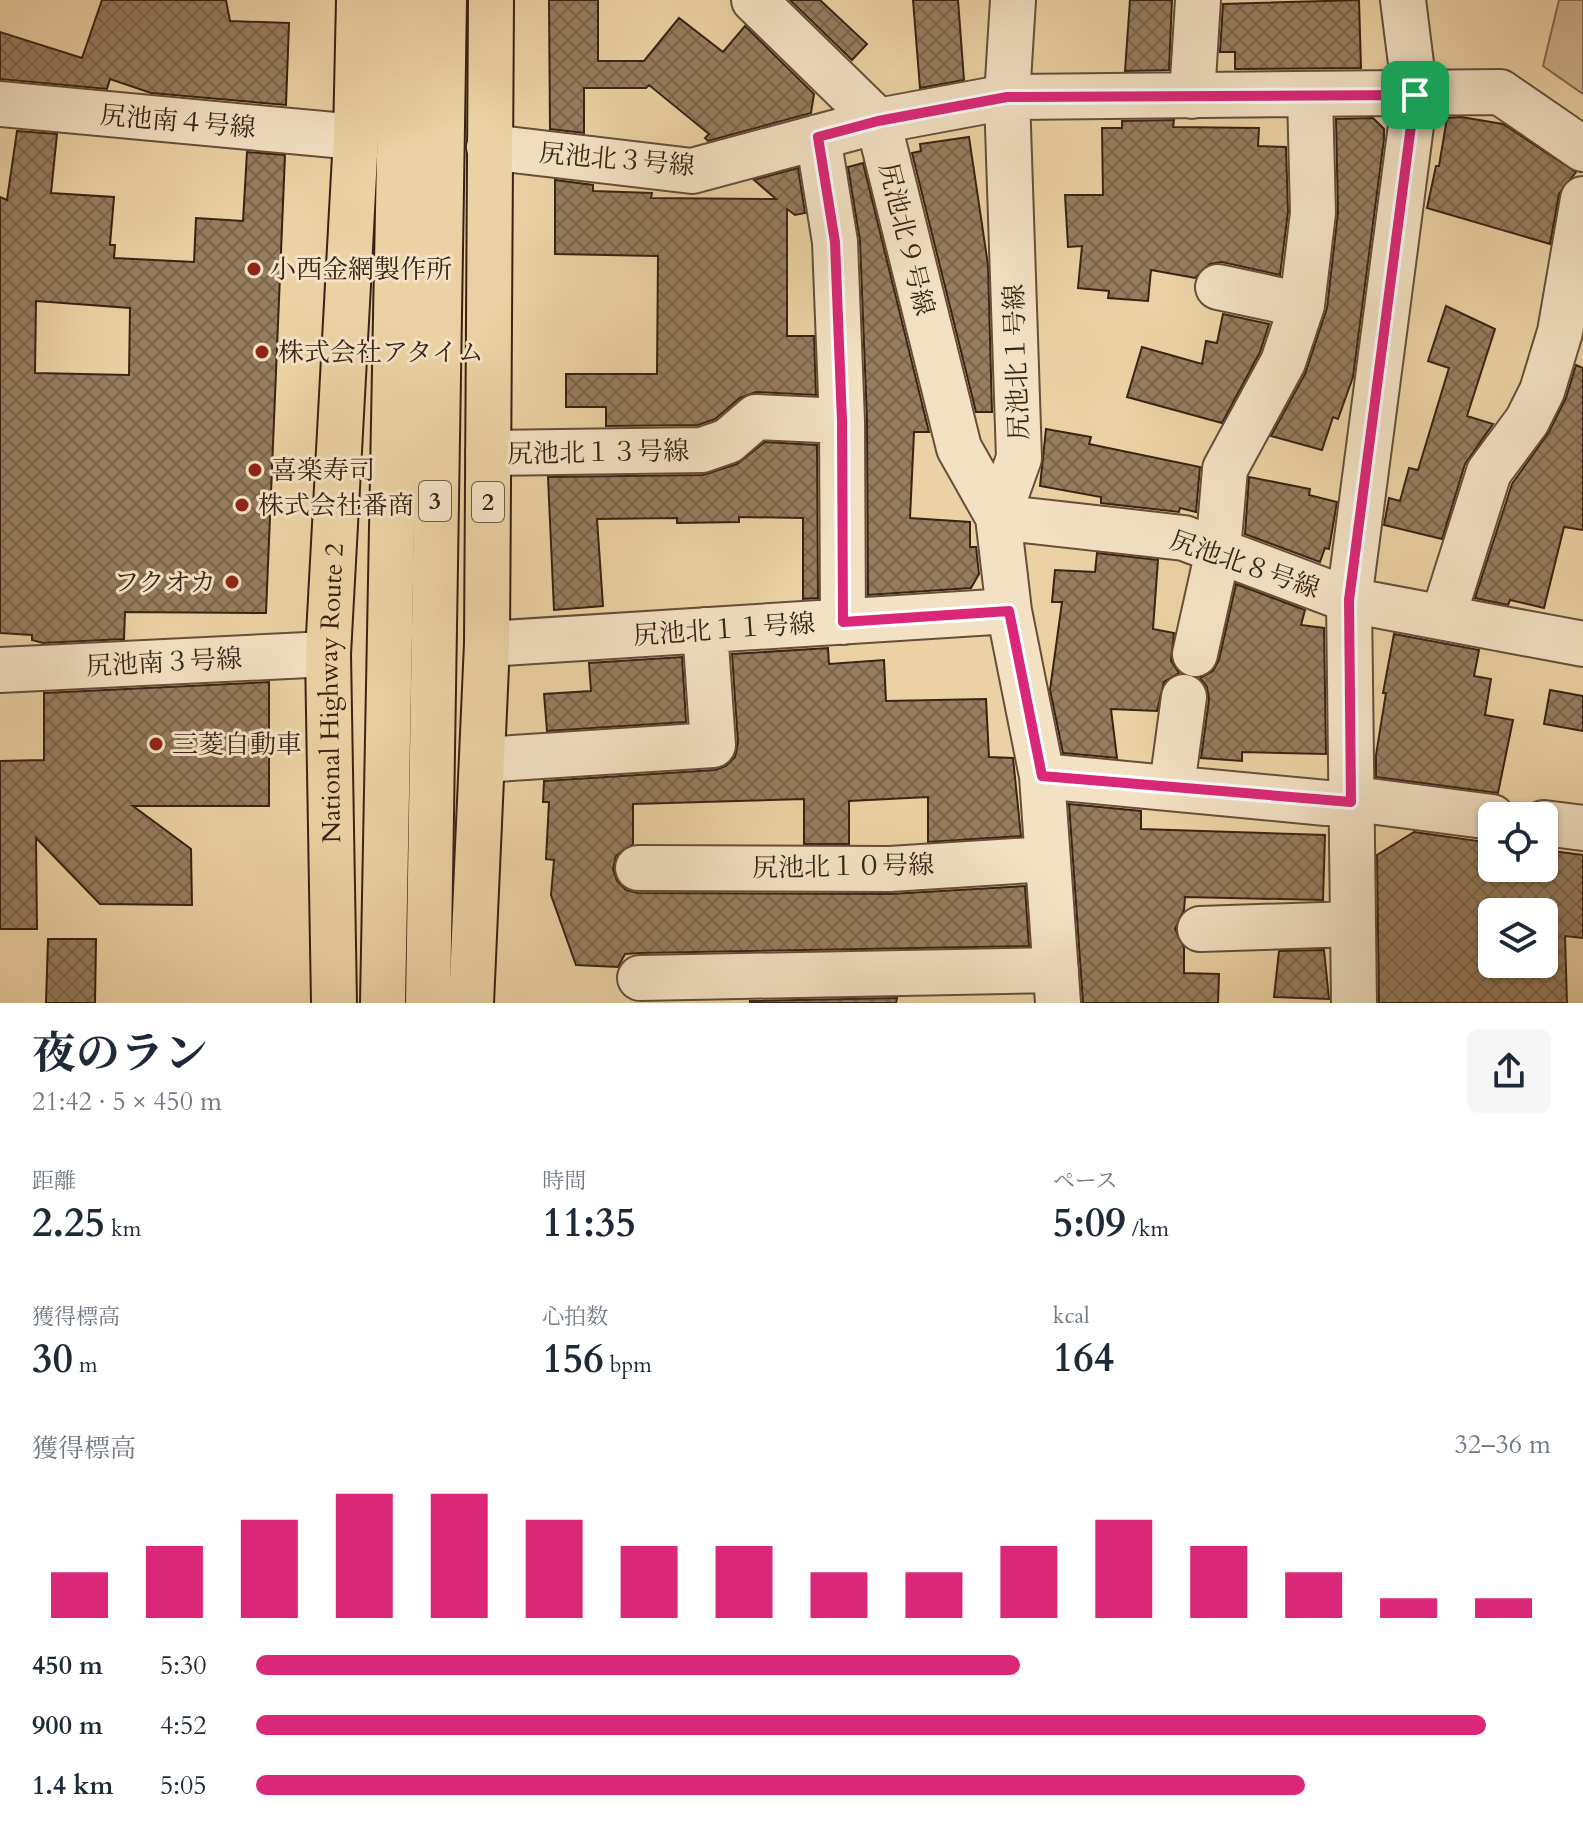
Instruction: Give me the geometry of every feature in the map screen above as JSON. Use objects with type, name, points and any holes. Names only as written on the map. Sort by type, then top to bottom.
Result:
[{"type":"highway","name":"National Highway Route 2","points":[[334,1003],[328,654],[356,137],[359,0]]},
{"type":"highway","name":"3","points":[[383,1003],[402,0]]},
{"type":"highway","name":"3","points":[[428,1003],[444,0]]},
{"type":"highway","name":"2","points":[[471,1003],[487,644],[491,0]]},
{"type":"street","points":[[754,0],[878,121]]},
{"type":"street","name":"尻池北１号線","points":[[1013,0],[1007,97],[1019,458],[998,517],[1009,611],[1042,776],[1057,986]]},
{"type":"street","points":[[1192,96],[1198,0]]},
{"type":"street","points":[[1354,1003],[1349,600],[1415,95],[1403,0]]},
{"type":"street","name":"尻池北３号線","points":[[489,147],[692,171],[878,121],[1007,97],[1500,92],[1583,149]]},
{"type":"street","points":[[1195,654],[1218,551],[1225,469],[1283,362],[1302,305],[1313,213],[1310,95]]},
{"type":"street","name":"尻池南４号線","points":[[0,104],[356,137]]},
{"type":"street","name":"尻池北９号線","points":[[878,121],[959,448],[998,517]]},
{"type":"street","points":[[818,137],[835,242],[842,421],[843,622]]},
{"type":"street","points":[[1443,617],[1489,472],[1527,421],[1542,391],[1560,332],[1583,199]]},
{"type":"street","points":[[1218,287],[1302,305]]},
{"type":"street","name":"尻池北１３号線","points":[[488,453],[702,450],[728,441],[756,417],[842,421]]},
{"type":"street","name":"尻池北８号線","points":[[998,517],[1184,538],[1349,600],[1583,644]]},
{"type":"street","name":"尻池北１１号線","points":[[487,644],[1009,611]]},
{"type":"street","points":[[482,760],[713,745],[705,630]]},
{"type":"street","name":"尻池南３号線","points":[[0,670],[328,654]]},
{"type":"street","points":[[1172,786],[1184,697]]},
{"type":"street","points":[[1042,776],[1351,802],[1370,801],[1478,815]]},
{"type":"street","points":[[1558,825],[1583,828]]},
{"type":"street","name":"尻池北１０号線","points":[[638,868],[890,869],[1048,859]]},
{"type":"street","points":[[1200,929],[1352,924]]},
{"type":"street","points":[[640,978],[1057,986]]},
{"type":"shaded area","points":[[1559,0],[1583,0],[1583,94],[1543,66]]},
{"type":"building","points":[[102,0],[226,0],[230,21],[289,23],[286,105],[151,93],[110,79],[107,89],[0,79],[0,32],[82,58]]},
{"type":"building","points":[[549,0],[598,0],[598,61],[644,61],[679,18],[723,52],[745,26],[814,94],[811,113],[708,141],[705,138],[709,134],[649,85],[646,88],[584,88],[584,133],[550,129]]},
{"type":"building","points":[[790,0],[820,0],[867,44],[852,60]]},
{"type":"building","points":[[913,0],[958,0],[964,80],[920,88]]},
{"type":"building","points":[[1130,0],[1172,0],[1169,70],[1125,71]]},
{"type":"building","points":[[1359,0],[1361,68],[1235,69],[1235,52],[1220,52],[1223,4]]},
{"type":"building","points":[[1461,117],[1503,124],[1576,172],[1559,194],[1550,244],[1427,208],[1436,166],[1439,166],[1447,118]]},
{"type":"building","points":[[1373,118],[1384,129],[1384,139],[1353,377],[1338,419],[1333,417],[1322,450],[1271,436],[1305,374],[1327,308],[1338,212],[1336,119]]},
{"type":"building","points":[[1174,120],[1173,127],[1259,128],[1258,146],[1286,147],[1288,212],[1280,275],[1222,262],[1210,264],[1195,278],[1151,270],[1148,301],[1108,298],[1109,291],[1078,288],[1082,246],[1068,247],[1065,195],[1103,195],[1102,128],[1122,128],[1122,121]]},
{"type":"building","points":[[17,131],[57,134],[51,193],[114,197],[110,245],[115,245],[114,258],[194,262],[196,218],[243,221],[247,152],[285,155],[266,613],[125,612],[124,639],[43,643],[32,640],[32,635],[0,633],[0,197],[7,200]],"holes":[[[36,301],[130,308],[129,375],[35,373]]]},
{"type":"building","points":[[969,137],[988,265],[992,412],[976,412],[912,153],[921,151],[920,144]]},
{"type":"building","points":[[863,163],[929,432],[914,432],[910,518],[970,522],[970,547],[976,547],[979,574],[971,588],[868,595],[867,421],[860,241],[848,167]]},
{"type":"building","points":[[798,168],[805,213],[795,215],[787,209],[787,336],[814,336],[816,395],[756,392],[740,398],[715,419],[698,425],[606,426],[606,407],[566,407],[566,374],[657,374],[658,256],[555,254],[555,180],[593,185],[593,191],[652,193],[651,198],[776,199],[754,180]]},
{"type":"building","points":[[1446,306],[1495,329],[1467,416],[1493,424],[1465,464],[1442,539],[1384,525],[1389,498],[1400,501],[1409,468],[1418,470],[1449,368],[1428,361]]},
{"type":"building","points":[[1223,314],[1269,324],[1260,352],[1222,423],[1127,397],[1142,347],[1202,364],[1206,341],[1217,343]]},
{"type":"building","points":[[1576,365],[1583,368],[1583,530],[1564,527],[1544,608],[1510,600],[1508,605],[1475,598],[1512,484],[1549,432],[1566,398]]},
{"type":"building","points":[[1046,429],[1091,437],[1089,444],[1200,467],[1196,512],[1180,508],[1179,512],[1101,503],[1101,497],[1040,486]]},
{"type":"building","points":[[765,442],[817,445],[818,598],[803,599],[803,518],[739,517],[739,522],[677,523],[677,518],[597,519],[603,606],[554,610],[548,477],[703,475],[737,464]]},
{"type":"building","points":[[1249,477],[1310,489],[1309,495],[1337,502],[1329,549],[1325,548],[1320,562],[1245,534]]},
{"type":"building","points":[[1097,553],[1158,560],[1153,629],[1174,633],[1171,661],[1179,673],[1164,682],[1157,711],[1111,709],[1117,758],[1063,753],[1050,690],[1062,602],[1052,602],[1055,570],[1095,572]]},
{"type":"building","points":[[1236,584],[1305,610],[1301,625],[1324,628],[1326,754],[1242,752],[1242,761],[1201,758],[1209,700],[1207,687],[1200,678],[1213,671],[1219,660]]},
{"type":"building","points":[[1394,634],[1479,650],[1474,676],[1491,679],[1485,715],[1513,720],[1498,793],[1376,777],[1376,755],[1386,693],[1383,693]]},
{"type":"building","points":[[828,648],[829,664],[884,660],[886,701],[986,699],[989,757],[1013,758],[1021,836],[928,842],[928,797],[849,801],[849,844],[804,844],[804,799],[633,804],[633,844],[616,856],[613,869],[617,881],[626,890],[638,893],[890,894],[1025,886],[1029,946],[640,953],[625,954],[618,967],[576,965],[551,895],[554,860],[546,859],[549,802],[543,802],[544,781],[715,770],[726,766],[735,757],[738,743],[732,654]]},
{"type":"building","points":[[682,657],[686,722],[547,731],[544,694],[591,691],[589,663]]},
{"type":"building","points":[[269,682],[269,806],[133,806],[191,849],[192,905],[100,904],[36,838],[37,929],[0,929],[0,761],[44,760],[44,693]]},
{"type":"building","points":[[1550,690],[1583,696],[1583,731],[1544,724]]},
{"type":"building","points":[[1069,804],[1141,811],[1141,829],[1325,835],[1323,900],[1185,897],[1184,910],[1175,929],[1184,947],[1184,973],[1219,974],[1218,1003],[1083,1003]]},
{"type":"building","points":[[1414,832],[1478,841],[1478,882],[1558,882],[1558,852],[1583,855],[1583,938],[1565,936],[1567,1003],[1379,1003],[1377,855]]},
{"type":"building","points":[[48,939],[96,939],[95,1003],[46,1003]]},
{"type":"building","points":[[1324,950],[1329,999],[1274,997],[1279,951]]},
{"type":"building","points":[[897,998],[896,1003],[750,1003],[750,1001]]},
{"type":"place","name":"小西金網製作所","points":[[254,269]]},
{"type":"place","name":"株式会社アタイム","points":[[262,352]]},
{"type":"place","name":"喜楽寿司","points":[[255,470]]},
{"type":"place","name":"株式会社番商","points":[[242,505]]},
{"type":"place","name":"フクオカ","points":[[232,582]]},
{"type":"place","name":"三菱自動車","points":[[156,744]]},
{"type":"route","points":[[1415,95],[1349,600],[1351,802],[1326,803],[1042,776],[1009,611],[843,622],[842,421],[835,242],[818,137],[878,121],[1007,97],[1415,95]]}]
